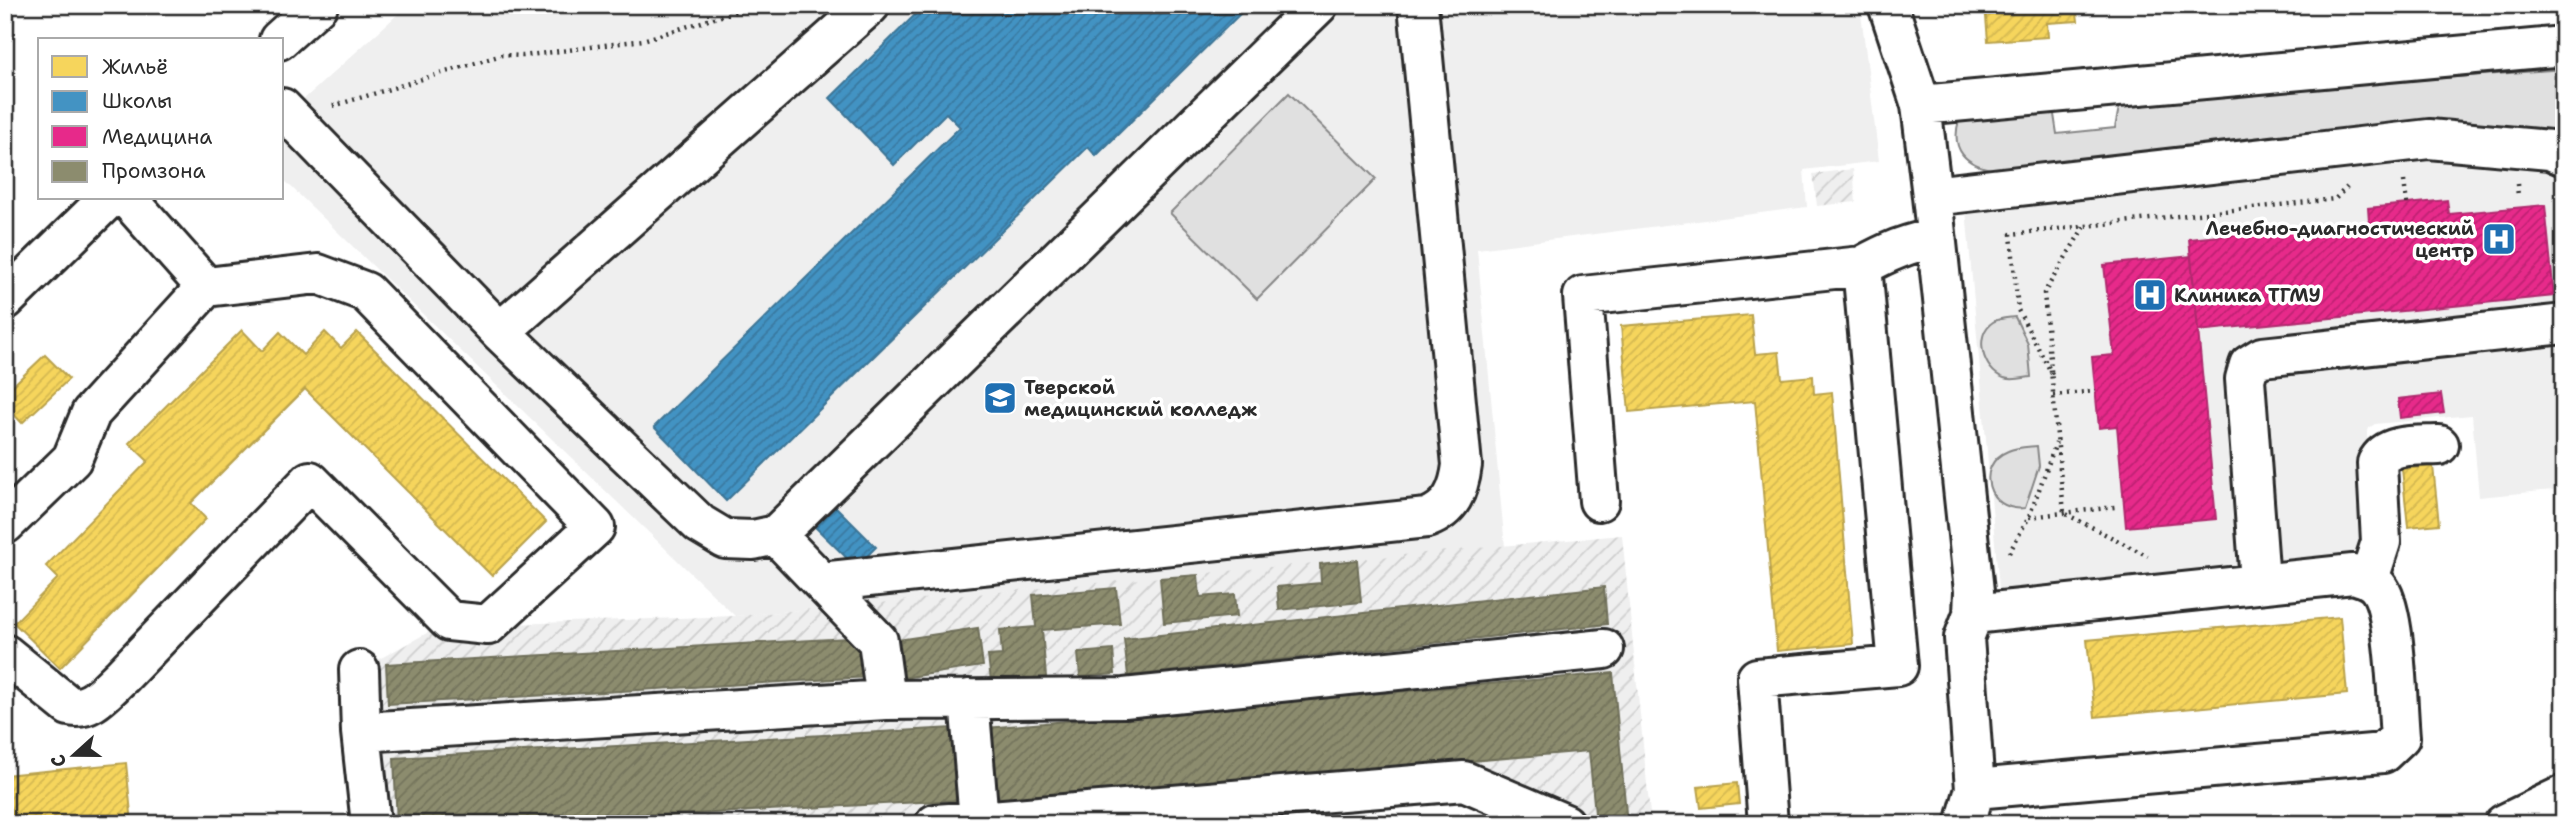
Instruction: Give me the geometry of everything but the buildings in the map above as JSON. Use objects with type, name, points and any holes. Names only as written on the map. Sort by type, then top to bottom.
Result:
[{"type":"street","points":[[281,38],[318,5]]},
{"type":"street","points":[[500,332],[870,5]]},
{"type":"street","points":[[287,114],[500,332],[700,524],[725,539],[753,540],[776,535],[1318,5]]},
{"type":"street","points":[[821,582],[1413,520],[1440,513],[1453,499],[1460,483],[1462,465],[1418,5]]},
{"type":"street","points":[[1888,5],[1921,106],[1933,196],[1935,239],[1974,591],[1980,613],[1964,638],[1970,806],[2383,753],[2400,737],[2389,611],[2380,590],[2369,579],[2353,574],[1980,613]]},
{"type":"street","points":[[1921,106],[2564,46]]},
{"type":"street","points":[[1933,196],[2429,139],[2550,150],[2564,156]]},
{"type":"street","points":[[5,300],[107,200]]},
{"type":"street","points":[[129,200],[206,287]]},
{"type":"street","points":[[1599,501],[1583,296],[1862,266],[1919,241],[1935,239]]},
{"type":"street","points":[[1768,824],[1758,678],[1898,666],[1862,266]]},
{"type":"street","points":[[5,524],[72,459],[91,412],[206,287],[318,274],[366,292],[595,527],[488,625],[449,621],[310,481],[91,704],[79,709],[69,706],[5,654]]},
{"type":"street","points":[[2260,582],[2245,379],[2249,365],[2262,357],[2564,324]]},
{"type":"street","points":[[2369,579],[2381,541],[2377,463],[2380,456],[2392,449],[2439,445]]},
{"type":"street","points":[[776,535],[878,641],[886,700]]},
{"type":"street","points":[[361,732],[886,700],[1124,698],[1604,649]]},
{"type":"street","points":[[359,670],[361,732],[370,824]]},
{"type":"street","points":[[969,699],[979,821]]},
{"type":"street","points":[[935,824],[1464,780],[1565,824]]},
{"type":"street","points":[[2504,824],[2564,795]]},
{"type":"path","points":[[287,114],[502,55],[523,56],[643,40],[757,5]]},
{"type":"path","points":[[2403,169],[2407,204]]},
{"type":"path","points":[[2516,178],[2518,197]]},
{"type":"path","points":[[2052,374],[2018,310],[2011,234],[2335,199],[2354,180]]},
{"type":"path","points":[[2064,513],[2044,293],[2085,226]]},
{"type":"path","points":[[2053,395],[2096,391]]},
{"type":"path","points":[[1980,613],[1989,589],[2029,517],[2057,439]]},
{"type":"path","points":[[2029,517],[2115,507]]},
{"type":"path","points":[[2064,513],[2149,556]]},
{"type":"shaded area","name":"Тверской медицинский колледж","points":[[408,5],[1860,5],[1879,161],[1804,170],[1807,207],[1477,249],[1505,547],[735,616],[284,180],[284,117]]},
{"type":"shaded area","points":[[2564,69],[2564,131],[2459,123],[1995,170],[1968,160],[1959,148],[1957,140],[1959,120],[2053,108],[2057,134],[2115,128],[2120,102]]},
{"type":"shaded area","points":[[1289,93],[1376,179],[1257,299],[1170,213]]},
{"type":"shaded area","points":[[2564,106],[2564,489],[2479,497],[2472,415],[2375,424],[2369,428],[2367,434],[2373,532],[2352,563],[2000,600],[1963,175]]},
{"type":"shaded area","points":[[1853,169],[1856,202],[1817,206],[1813,174]]},
{"type":"shaded area","points":[[2015,317],[2028,344],[2031,377],[2010,379],[1997,374],[1991,368],[1986,361],[1982,344],[1983,335],[1993,322]]},
{"type":"shaded area","points":[[2037,446],[2039,466],[2025,508],[2012,508],[2002,503],[1989,487],[1991,467],[1997,458],[2008,451]]},
{"type":"shaded area","points":[[1622,535],[1651,824],[1534,824],[1531,798],[1211,824],[371,824],[359,670],[449,621],[488,625],[735,616]]},
{"type":"place","name":"Лечебно-диагностический центр","points":[[2499,239]]},
{"type":"place","name":"Клиника ТГМУ","points":[[2150,295]]},
{"type":"place","name":"Тверской медицинский колледж","points":[[1000,398]]}]
